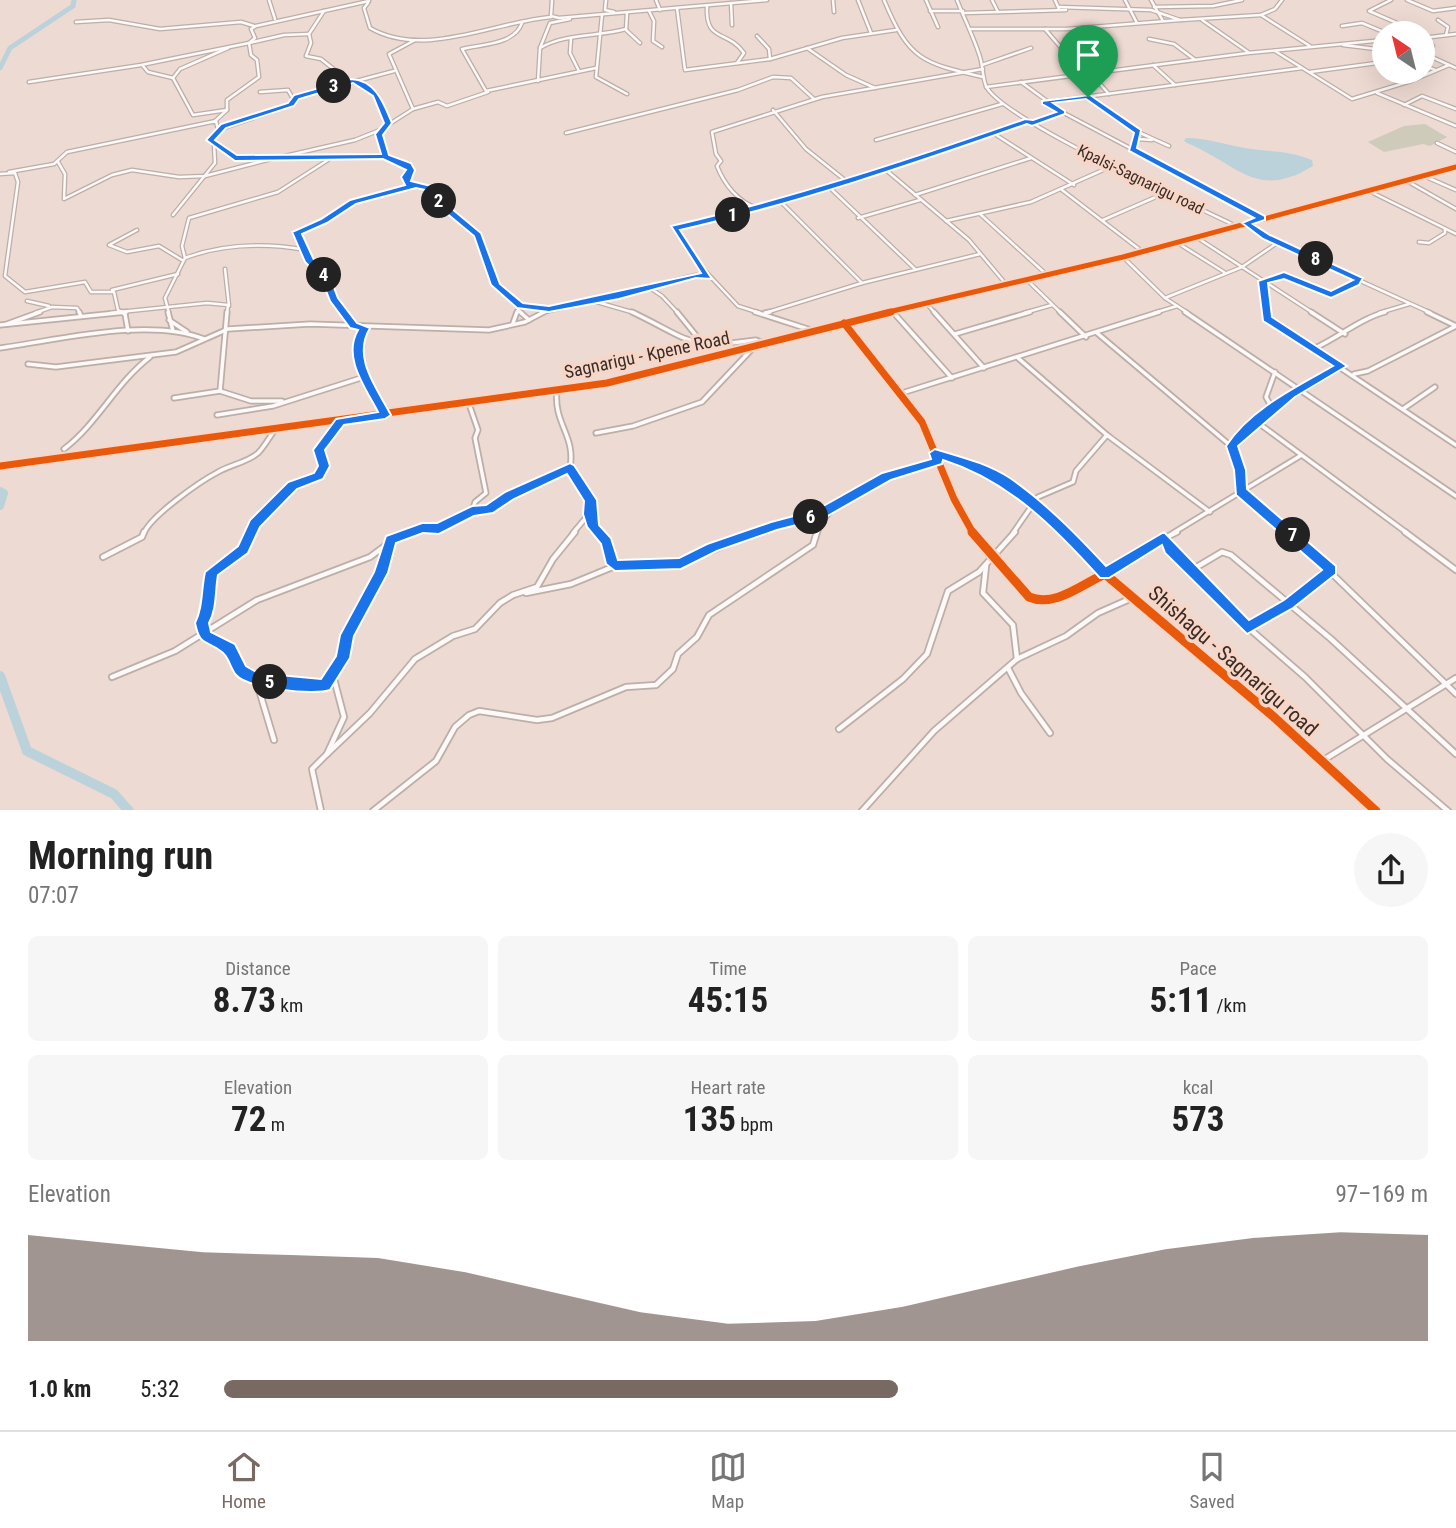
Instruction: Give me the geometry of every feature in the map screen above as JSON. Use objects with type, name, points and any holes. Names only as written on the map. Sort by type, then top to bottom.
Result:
[{"type":"street","points":[[269,0],[276,18],[270,22]]},
{"type":"street","points":[[551,17],[552,0]]},
{"type":"street","points":[[606,0],[605,10],[619,13]]},
{"type":"street","points":[[656,0],[660,10]]},
{"type":"street","points":[[717,0],[719,4]]},
{"type":"street","points":[[370,1],[364,9],[363,19],[372,34],[384,38],[416,40],[522,23],[535,17],[571,18],[767,0]]},
{"type":"street","points":[[832,0],[834,12]]},
{"type":"street","points":[[858,0],[871,33]]},
{"type":"street","points":[[884,0],[902,42],[918,60],[984,76]]},
{"type":"street","points":[[926,0],[938,27]]},
{"type":"street","points":[[957,0],[983,67],[986,86],[1248,52],[1372,41]]},
{"type":"street","points":[[992,0],[995,11]]},
{"type":"street","points":[[1055,0],[1060,9]]},
{"type":"street","points":[[1125,0],[1137,23]]},
{"type":"street","points":[[1151,0],[1163,20]]},
{"type":"street","points":[[930,11],[1155,9],[1213,6],[1242,0]]},
{"type":"street","points":[[970,29],[1045,29],[1261,15],[1275,9],[1282,0]]},
{"type":"street","points":[[1391,0],[1369,11],[1391,21]]},
{"type":"street","points":[[1407,0],[1433,11],[1456,8]]},
{"type":"street","points":[[249,43],[255,38],[251,29],[256,26],[370,1]]},
{"type":"street","points":[[731,3],[732,25]]},
{"type":"street","points":[[707,6],[706,23],[713,33],[736,40],[740,45],[744,53],[737,63]]},
{"type":"street","points":[[677,8],[685,70],[769,59],[871,33],[896,30]]},
{"type":"street","points":[[1155,9],[1180,20]]},
{"type":"street","points":[[309,34],[324,11]]},
{"type":"street","points":[[649,11],[654,21],[653,41],[662,47]]},
{"type":"street","points":[[627,13],[626,29],[640,43]]},
{"type":"street","points":[[602,15],[597,79],[627,94]]},
{"type":"street","points":[[1261,15],[1310,46]]},
{"type":"street","points":[[538,81],[540,48],[548,24],[571,18]]},
{"type":"street","points":[[1201,19],[1248,52]]},
{"type":"street","points":[[76,22],[109,20],[160,29],[241,22],[256,26]]},
{"type":"street","points":[[1438,20],[1448,27],[1454,40]]},
{"type":"street","points":[[490,91],[483,89],[462,49],[513,38],[521,30],[522,23]]},
{"type":"street","points":[[1342,26],[1364,23],[1372,27]]},
{"type":"street","points":[[540,48],[555,39],[599,35],[626,29]]},
{"type":"street","points":[[1045,29],[1069,57],[1072,75]]},
{"type":"street","points":[[29,82],[141,65],[284,35],[309,34]]},
{"type":"street","points":[[309,34],[312,43],[306,55],[321,59],[336,71],[336,78],[346,82]]},
{"type":"street","points":[[757,36],[769,49],[769,59]]},
{"type":"street","points":[[571,38],[570,53],[579,71]]},
{"type":"street","points":[[1149,39],[1165,39],[1181,46],[1194,59]]},
{"type":"street","points":[[413,109],[394,71],[389,52],[416,40]]},
{"type":"street","points":[[249,43],[251,55],[257,60],[259,76],[227,100],[227,110],[214,122],[67,152],[60,156],[58,162],[65,174],[64,199],[112,175],[132,170],[179,177],[205,176],[355,140],[380,130],[413,109],[438,103],[447,106],[490,91],[596,68]]},
{"type":"street","points":[[1338,44],[1372,48]]},
{"type":"street","points":[[173,78],[180,69],[234,45]]},
{"type":"street","points":[[807,48],[851,78],[870,87],[885,88]]},
{"type":"street","points":[[757,208],[747,205],[720,174],[717,166],[721,161],[716,154],[718,147],[712,132],[773,110],[814,99],[885,88],[983,67],[1031,48]]},
{"type":"street","points":[[1273,50],[1352,99],[1449,65]]},
{"type":"street","points":[[1079,68],[1070,59],[1086,57],[1105,71]]},
{"type":"street","points":[[1435,58],[1456,68]]},
{"type":"street","points":[[1152,64],[1175,85]]},
{"type":"street","points":[[1308,72],[1331,72],[1372,64]]},
{"type":"street","points":[[141,65],[147,67],[148,72],[173,78],[193,115],[227,110]]},
{"type":"street","points":[[1045,102],[1302,68]]},
{"type":"street","points":[[260,92],[288,90],[292,97],[296,97],[394,71]]},
{"type":"street","points":[[1090,73],[1109,94]]},
{"type":"street","points":[[566,132],[738,90],[773,78],[790,79],[814,99]]},
{"type":"street","points":[[354,80],[376,94],[388,123]]},
{"type":"street","points":[[1021,82],[1062,113],[1262,218]]},
{"type":"street","name":"Kpalsi-Sagnarigu road","points":[[986,86],[1003,103],[1028,121],[1112,166],[1236,226]]},
{"type":"street","points":[[1376,92],[1456,126]]},
{"type":"street","points":[[1404,105],[1422,96],[1456,109]]},
{"type":"street","points":[[296,97],[291,105],[218,130],[210,140],[235,158],[385,156],[408,165],[411,170],[406,177],[413,186]]},
{"type":"street","points":[[1088,97],[1139,132],[1170,146]]},
{"type":"street","points":[[876,140],[1003,103]]},
{"type":"street","points":[[773,110],[819,160],[848,181]]},
{"type":"street","points":[[764,113],[776,116]]},
{"type":"street","points":[[1032,123],[1062,113]]},
{"type":"street","points":[[813,331],[738,306],[709,277],[675,228],[781,202],[886,170],[1028,121]]},
{"type":"street","points":[[214,122],[219,125],[218,130]]},
{"type":"street","points":[[380,130],[385,156]]},
{"type":"street","points":[[1132,149],[1139,132]]},
{"type":"street","points":[[992,133],[1074,185]]},
{"type":"street","points":[[1138,139],[1158,141]]},
{"type":"street","points":[[1437,143],[1456,152]]},
{"type":"street","points":[[173,215],[215,163],[214,144]]},
{"type":"street","points":[[173,331],[165,293],[178,274],[183,259],[182,246],[189,218],[278,192],[330,158]]},
{"type":"street","points":[[915,195],[1031,158]]},
{"type":"street","points":[[0,174],[58,162]]},
{"type":"street","points":[[946,221],[1017,206],[1074,185],[1112,166]]},
{"type":"street","name":"Sagnarigu - Kpene Road","points":[[0,466],[340,422],[607,383],[753,348],[925,302],[1143,252],[1456,167]]},
{"type":"street","points":[[886,170],[969,240],[1005,283]]},
{"type":"street","points":[[9,172],[15,173],[18,183],[5,276],[24,292],[80,282],[85,282],[91,292],[106,291],[178,274]]},
{"type":"street","points":[[1422,175],[1456,190]]},
{"type":"street","points":[[1405,180],[1456,209]]},
{"type":"street","points":[[353,325],[333,299],[325,277],[310,262],[296,234],[299,230],[324,221],[353,202],[413,186],[428,188],[442,205],[478,234],[496,285],[529,320]]},
{"type":"street","points":[[829,187],[915,269]]},
{"type":"street","points":[[1062,190],[1143,252]]},
{"type":"street","points":[[1365,190],[1456,234]]},
{"type":"street","points":[[1103,220],[1166,192]]},
{"type":"street","points":[[859,218],[921,200]]},
{"type":"street","points":[[781,202],[862,283]]},
{"type":"street","points":[[980,214],[1046,274]]},
{"type":"street","points":[[1246,223],[1278,243],[1359,278],[1456,326],[1418,348],[1368,371],[1354,374]]},
{"type":"street","points":[[1419,242],[1434,240],[1446,233],[1444,228]]},
{"type":"street","points":[[137,230],[110,245],[127,252],[159,246],[183,259],[201,252],[270,244],[306,250]]},
{"type":"street","points":[[1194,236],[1345,334]]},
{"type":"street","points":[[1175,242],[1224,272]]},
{"type":"street","points":[[1166,298],[1224,272],[1242,267],[1278,243]]},
{"type":"street","points":[[763,313],[862,283],[980,254]]},
{"type":"street","points":[[1123,257],[1177,306],[1302,388],[1456,496]]},
{"type":"street","points":[[220,391],[229,308],[225,269]]},
{"type":"street","points":[[519,308],[549,309],[592,302],[699,275],[709,277]]},
{"type":"street","points":[[1263,281],[1284,275],[1331,295],[1356,283],[1359,278]]},
{"type":"street","points":[[1025,278],[1086,337]]},
{"type":"street","points":[[1263,281],[1267,319],[1315,348],[1456,445]]},
{"type":"street","points":[[648,288],[655,289],[667,298],[676,315],[704,346]]},
{"type":"street","points":[[106,291],[116,293],[116,306],[123,312],[128,331]]},
{"type":"street","points":[[27,301],[52,307],[77,308],[81,317]]},
{"type":"street","points":[[592,302],[616,304],[645,316],[669,334],[704,346],[755,340],[765,344]]},
{"type":"street","points":[[925,302],[984,368]]},
{"type":"street","points":[[3,325],[221,303],[229,308]]},
{"type":"street","points":[[1315,348],[1345,334],[1371,316],[1410,303]]},
{"type":"street","points":[[955,334],[1052,305]]},
{"type":"street","points":[[902,393],[1086,337],[1177,306]]},
{"type":"street","points":[[3,325],[24,315],[52,307]]},
{"type":"street","points":[[513,324],[519,308]]},
{"type":"street","points":[[28,364],[56,367],[153,355],[190,348],[228,330],[310,324],[476,331],[529,320],[549,309]]},
{"type":"street","points":[[892,311],[952,378]]},
{"type":"street","points":[[169,320],[187,332],[206,339]]},
{"type":"street","points":[[844,323],[902,393],[922,422],[966,522],[992,558],[1036,601],[1047,600],[1105,574],[1300,456]]},
{"type":"street","points":[[364,328],[360,332],[356,348],[364,377],[385,415]]},
{"type":"street","points":[[0,348],[128,331],[187,332]]},
{"type":"street","points":[[1097,333],[1231,446],[1240,470],[1240,491],[1332,570],[1456,694]]},
{"type":"street","points":[[596,433],[633,426],[702,402],[753,348]]},
{"type":"street","points":[[64,449],[80,439],[127,378],[153,355]]},
{"type":"street","points":[[1017,358],[1107,435],[1210,512]]},
{"type":"street","points":[[1231,446],[1257,422],[1302,388],[1342,366]]},
{"type":"street","points":[[1273,410],[1266,397],[1275,372]]},
{"type":"street","points":[[217,415],[264,408],[364,377]]},
{"type":"street","points":[[1403,409],[1416,403],[1435,387]]},
{"type":"street","points":[[557,390],[555,408],[573,451],[570,468],[591,500],[589,514],[593,527],[607,542],[610,560],[615,566]]},
{"type":"street","points":[[174,398],[220,391],[251,401],[282,401]]},
{"type":"street","points":[[469,404],[471,417],[478,426],[479,434],[475,438],[480,471],[486,488],[472,511]]},
{"type":"street","points":[[340,422],[319,450],[324,466],[319,476],[293,485],[255,524],[243,549],[211,572],[206,598],[209,611],[202,623],[203,632],[206,638],[230,648],[241,671],[256,680],[324,686],[333,675],[359,609],[381,573],[387,546]]},
{"type":"street","points":[[1257,422],[1456,570]]},
{"type":"street","points":[[103,557],[133,544],[142,537],[149,521],[167,511],[186,492],[219,471],[256,455],[274,431]]},
{"type":"street","points":[[839,729],[916,667],[932,646],[948,591],[987,564],[1041,495],[1073,482],[1076,471],[1107,435]]},
{"type":"street","name":"Shishagu - Sagnarigu road","points":[[935,453],[978,467],[1006,482],[1073,540],[1132,598],[1376,810]]},
{"type":"street","points":[[524,592],[532,594],[565,585],[615,566],[681,563],[712,548],[776,525],[819,514],[887,476],[937,461]]},
{"type":"street","points":[[112,677],[175,652],[250,603],[320,578],[380,552],[397,537],[422,528],[439,528],[472,511],[488,510],[509,495],[570,468]]},
{"type":"street","points":[[373,810],[436,761],[455,727],[469,715],[479,711],[537,720],[552,718],[626,687],[656,685],[673,669],[678,654],[697,637],[709,615],[813,545],[821,520],[839,505]]},
{"type":"street","points":[[321,810],[311,776],[312,769],[370,713],[415,659],[453,636],[475,629],[500,603],[541,583],[553,559],[589,514]]},
{"type":"street","points":[[1164,537],[1167,546],[1247,628],[1305,677],[1361,734],[1448,810]]},
{"type":"street","points":[[1190,571],[1226,552],[1289,604],[1456,754]]},
{"type":"street","points":[[987,564],[983,593],[1013,625],[1017,659]]},
{"type":"street","points":[[1247,628],[1289,604],[1332,570]]},
{"type":"street","points":[[862,810],[934,731],[1017,659],[1066,636],[1098,613],[1132,598]]},
{"type":"street","points":[[1008,668],[1021,693],[1050,733]]},
{"type":"street","points":[[327,754],[344,717],[333,675]]},
{"type":"street","points":[[1322,761],[1361,734],[1456,678]]},
{"type":"street","points":[[256,680],[274,740]]},
{"type":"shaded area","points":[[1425,124],[1447,137],[1430,146],[1423,144],[1384,152],[1368,142],[1404,126]]},
{"type":"water","points":[[1186,138],[1297,155],[1312,160],[1313,166],[1293,176],[1262,180],[1234,169],[1187,143],[1184,141]]},
{"type":"waterway","points":[[0,68],[10,48],[73,6],[74,0]]},
{"type":"waterway","points":[[0,491],[4,493],[0,506]]},
{"type":"waterway","points":[[0,676],[27,751],[114,794],[128,810]]},
{"type":"cycle path","points":[[0,466],[469,404],[607,383],[1005,283],[1123,257],[1456,167]]},
{"type":"cycle path","points":[[844,323],[922,422],[954,499],[974,535],[1029,597],[1037,600],[1056,598],[1105,574],[1275,718],[1375,810]]},
{"type":"route","points":[[1088,97],[1045,102],[1062,113],[1032,123],[1028,121],[886,170],[732,216],[675,228],[685,247],[709,277],[696,275],[619,296],[549,309],[520,305],[496,285],[478,234],[442,205],[428,188],[407,183],[406,177],[411,170],[408,165],[391,161],[385,156],[360,159],[230,157],[210,140],[224,126],[291,105],[296,97],[321,92],[354,80],[376,94],[388,123],[379,134],[385,156],[391,161],[408,165],[409,167],[411,170],[408,173],[406,177],[407,181],[407,183],[413,186],[353,202],[324,221],[299,230],[296,234],[310,262],[323,273],[333,299],[345,311],[353,325],[364,328],[357,341],[359,362],[364,377],[385,415],[340,422],[319,450],[324,466],[319,476],[293,485],[255,524],[243,549],[211,572],[210,589],[206,598],[209,611],[202,623],[206,638],[230,648],[241,671],[256,680],[324,686],[343,658],[343,648],[348,635],[359,609],[372,592],[381,573],[391,540],[422,528],[439,528],[472,511],[488,510],[509,495],[570,468],[591,500],[589,514],[593,527],[607,542],[611,551],[610,560],[615,566],[666,565],[681,563],[712,548],[776,525],[819,514],[887,476],[937,461],[935,453],[978,467],[1006,482],[1073,540],[1105,574],[1136,552],[1164,537],[1170,549],[1209,592],[1247,628],[1289,604],[1332,570],[1240,491],[1239,464],[1231,446],[1245,431],[1291,394],[1342,366],[1267,319],[1263,281],[1276,276],[1290,276],[1331,295],[1356,283],[1359,278],[1266,237],[1246,223],[1262,218],[1132,149],[1139,132],[1088,97]]}]
